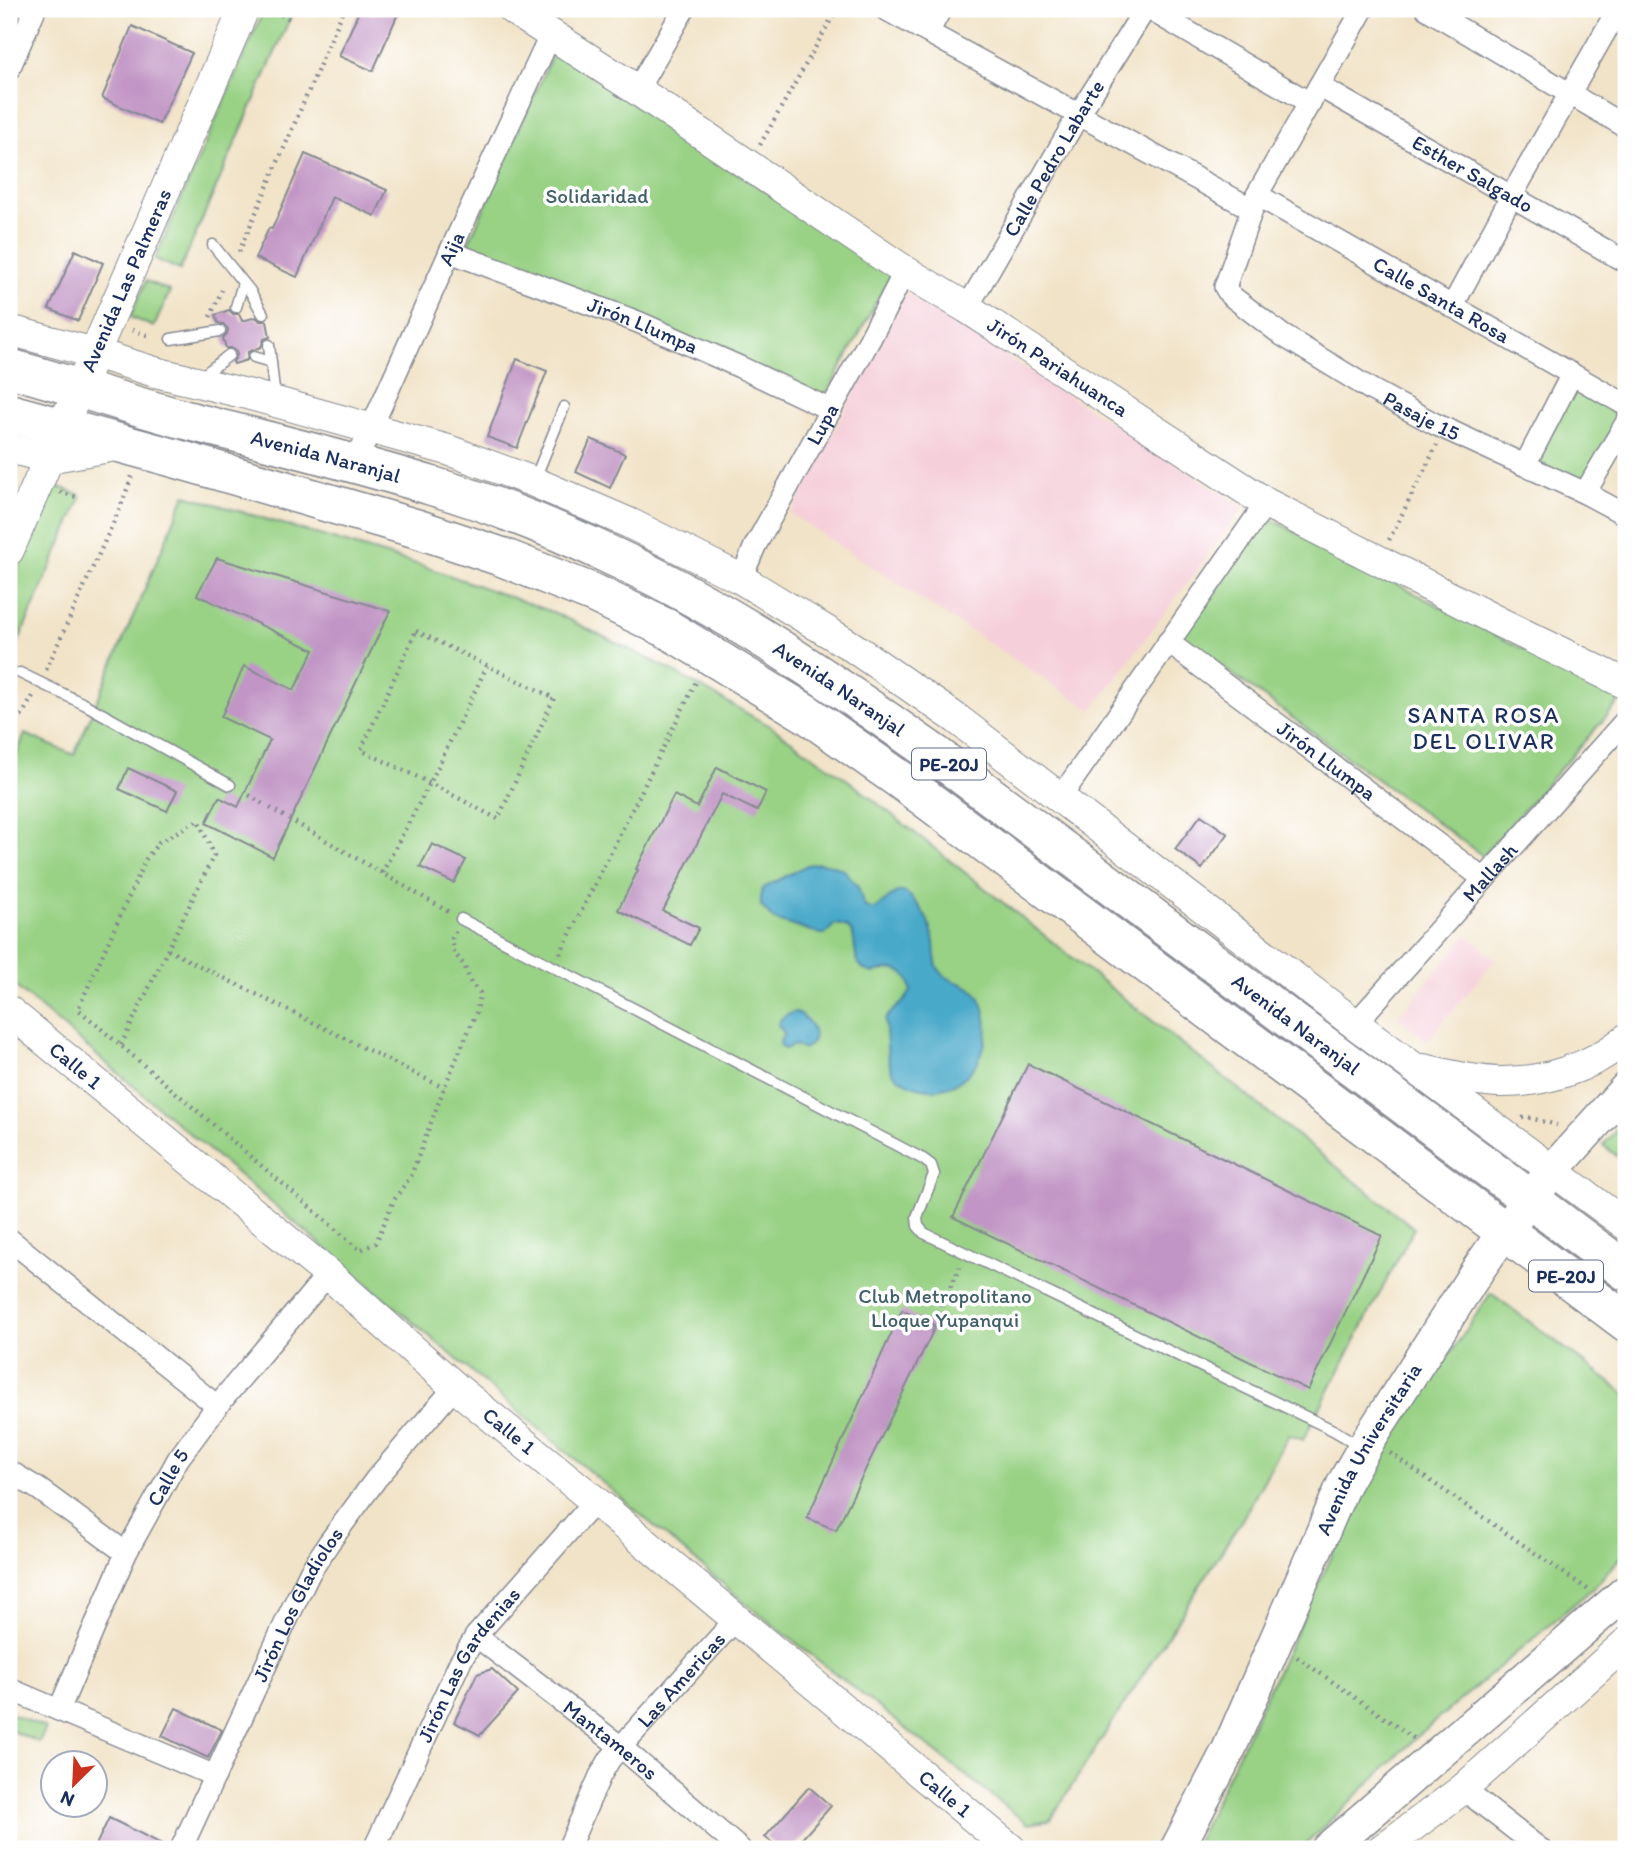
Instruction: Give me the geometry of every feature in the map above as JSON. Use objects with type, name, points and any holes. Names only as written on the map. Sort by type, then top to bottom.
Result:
[{"type":"highway","name":"Avenida Naranjal","points":[[9,368],[87,370],[140,407],[434,486],[519,516],[614,556],[684,592],[829,680],[1540,1185],[1626,1271]]},
{"type":"highway","name":"Avenida Naranjal","points":[[9,414],[55,443],[129,457],[174,458],[502,556],[595,594],[666,628],[807,714],[909,786],[1626,1322]]},
{"type":"main road","name":"Avenida Las Palmeras","points":[[9,551],[244,9]]},
{"type":"main road","name":"Jirón Pariahuanca","points":[[505,15],[551,34],[905,271],[967,308],[1266,503],[1626,684]]},
{"type":"main road","name":"Avenida Naranjal","points":[[9,330],[87,370],[155,372],[447,450],[534,482],[629,523],[741,579],[872,660],[957,719],[1412,1067],[1540,1185],[1626,1225]]},
{"type":"main road","points":[[129,457],[140,407]]},
{"type":"main road","name":"Avenida Naranjal","points":[[9,447],[55,443]]},
{"type":"main road","name":"Calle 1","points":[[9,1011],[328,1274],[455,1387],[1011,1849]]},
{"type":"main road","points":[[1412,1067],[1499,1082],[1529,1080],[1587,1064],[1613,1050],[1626,1039]]},
{"type":"main road","name":"Avenida Universitaria","points":[[1177,1849],[1229,1749],[1344,1483],[1366,1443],[1505,1231],[1540,1185],[1626,1089]]},
{"type":"main road","points":[[1328,1849],[1618,1599]]},
{"type":"main road","points":[[1382,1849],[1463,1789],[1626,1643]]},
{"type":"street","points":[[9,69],[35,9]]},
{"type":"street","points":[[638,90],[684,9]]},
{"type":"street","name":"Calle Santa Rosa","points":[[885,9],[1079,114],[1255,202],[1452,307],[1626,405]]},
{"type":"street","points":[[928,32],[942,9]]},
{"type":"street","name":"Esther Salgado","points":[[1147,9],[1512,195],[1626,262]]},
{"type":"street","name":"Calle Pedro Labarte","points":[[967,308],[1079,114],[1147,9]]},
{"type":"street","points":[[1255,202],[1363,9]]},
{"type":"street","points":[[1427,9],[1626,127]]},
{"type":"street","points":[[1452,307],[1618,9]]},
{"type":"street","name":"Aija","points":[[355,464],[551,34]]},
{"type":"street","name":"Pasaje 15","points":[[1255,202],[1225,287],[1230,295],[1282,335],[1371,390],[1626,515]]},
{"type":"street","name":"Jirón Llumpa","points":[[450,251],[638,322],[831,410]]},
{"type":"street","name":"Lupa","points":[[741,579],[755,546],[905,271]]},
{"type":"street","points":[[1525,465],[1572,374]]},
{"type":"street","points":[[1585,493],[1626,423]]},
{"type":"street","points":[[1060,798],[1266,503]]},
{"type":"street","name":"Jirón Llumpa","points":[[1168,642],[1484,879]]},
{"type":"street","name":"Mallash","points":[[1355,1024],[1626,720]]},
{"type":"street","points":[[9,1239],[217,1406]]},
{"type":"street","name":"Calle 5","points":[[59,1710],[126,1553],[178,1459],[217,1406],[328,1274]]},
{"type":"street","name":"Jirón Los Gladiolos","points":[[181,1849],[290,1613],[324,1551],[376,1479],[455,1387]]},
{"type":"street","points":[[9,1471],[40,1490],[126,1553]]},
{"type":"street","name":"Jirón Las Gardenias","points":[[374,1849],[460,1662],[476,1636],[595,1501]]},
{"type":"street","name":"Las Americas","points":[[568,1849],[610,1759],[736,1619]]},
{"type":"street","name":"Mantameros","points":[[476,1636],[621,1747],[740,1849]]},
{"type":"street","points":[[9,1689],[215,1776]]},
{"type":"street","points":[[1463,1789],[1539,1849]]},
{"type":"lane","points":[[213,245],[264,314]]},
{"type":"lane","points":[[236,307],[243,283]]},
{"type":"lane","points":[[171,339],[220,331]]},
{"type":"lane","points":[[269,345],[275,402]]},
{"type":"lane","points":[[194,382],[229,355]]},
{"type":"lane","points":[[254,357],[271,362]]},
{"type":"lane","points":[[534,482],[564,407]]},
{"type":"lane","points":[[20,673],[86,705],[230,785]]},
{"type":"lane","points":[[461,919],[923,1158],[931,1165],[934,1174],[917,1217],[918,1226],[924,1233],[1332,1430],[1366,1443]]},
{"type":"path","points":[[267,9],[289,19]]},
{"type":"path","points":[[234,263],[344,9]]},
{"type":"path","points":[[477,9],[505,15]]},
{"type":"path","points":[[748,166],[837,9]]},
{"type":"path","points":[[206,327],[224,286]]},
{"type":"path","points":[[128,328],[150,336]]},
{"type":"path","points":[[1378,561],[1446,429]]},
{"type":"path","points":[[9,723],[22,715],[40,683],[120,509],[129,457]]},
{"type":"path","points":[[53,489],[80,498]]},
{"type":"path","points":[[416,631],[487,666],[554,698],[498,819],[361,750],[416,631]]},
{"type":"path","points":[[382,873],[487,666]]},
{"type":"path","points":[[553,968],[701,672]]},
{"type":"path","points":[[249,795],[263,804]]},
{"type":"path","points":[[121,1045],[214,855],[198,820],[159,842],[146,859],[78,1009],[360,1250],[376,1243],[394,1200],[411,1176],[477,1011],[480,993],[452,950],[452,938],[461,919],[270,808]]},
{"type":"path","points":[[168,950],[444,1088]]},
{"type":"path","points":[[932,1325],[967,1254]]},
{"type":"path","points":[[1366,1443],[1618,1599]]},
{"type":"path","points":[[1275,1642],[1437,1754]]},
{"type":"shaded area","points":[[906,293],[1244,507],[1092,710],[791,514]]},
{"type":"shaded area","points":[[1467,935],[1496,959],[1427,1041],[1398,1017]]},
{"type":"green space","points":[[264,9],[294,9],[180,270],[155,259]]},
{"type":"green space","name":"Solidaridad","points":[[554,51],[891,275],[824,399],[646,320],[467,246]]},
{"type":"green space","points":[[146,281],[170,291],[154,327],[130,317]]},
{"type":"green space","points":[[1561,377],[1622,411],[1581,487],[1520,459]]},
{"type":"green space","points":[[56,486],[80,495],[80,500],[9,663],[9,589]]},
{"type":"green space","name":"Club Metropolitano Lloque Yupanqui","points":[[185,495],[423,566],[555,613],[663,666],[773,728],[848,780],[1414,1228],[1303,1440],[1289,1435],[1243,1518],[1050,1820],[1028,1824],[750,1607],[9,981],[9,773],[25,734],[74,755]]},
{"type":"green space","points":[[1267,517],[1621,700],[1483,856],[1181,637]]},
{"type":"green space","points":[[1626,1119],[1626,1163],[1603,1145]]},
{"type":"green space","points":[[1491,1293],[1626,1394],[1626,1552],[1592,1589],[1421,1733],[1301,1849],[1193,1849],[1375,1465]]},
{"type":"green space","points":[[9,1713],[46,1728],[39,1742],[9,1730]]},
{"type":"water","points":[[819,863],[844,870],[858,887],[864,906],[870,909],[875,909],[897,892],[905,892],[916,902],[928,921],[938,968],[948,978],[967,986],[978,995],[986,1021],[986,1039],[981,1055],[972,1069],[960,1080],[945,1087],[929,1089],[910,1084],[893,1073],[888,1055],[885,1020],[911,991],[910,983],[903,973],[886,970],[873,973],[863,969],[858,962],[854,938],[845,926],[835,924],[825,934],[820,934],[774,920],[761,906],[761,891],[765,887],[807,865]]},
{"type":"water","points":[[796,1012],[807,1020],[814,1036],[808,1046],[802,1049],[795,1045],[785,1049],[780,1042],[784,1033],[778,1025],[785,1016]]},
{"type":"building","points":[[360,9],[400,9],[373,71],[339,56]]},
{"type":"building","points":[[132,26],[192,53],[159,124],[102,98]]},
{"type":"building","points":[[305,154],[387,190],[375,216],[332,197],[297,277],[255,258],[269,228],[272,229]]},
{"type":"building","points":[[75,250],[103,263],[78,321],[49,309]]},
{"type":"building","points":[[229,310],[233,314],[239,314],[242,321],[256,317],[260,321],[267,321],[270,337],[264,339],[261,347],[248,352],[247,360],[234,364],[236,351],[226,348],[223,338],[228,329],[218,323],[215,315]]},
{"type":"building","points":[[517,359],[547,371],[517,448],[487,437]]},
{"type":"building","points":[[591,439],[625,454],[610,488],[576,472]]},
{"type":"building","points":[[217,558],[390,611],[273,857],[206,823],[219,797],[238,807],[270,740],[221,717],[244,666],[294,690],[314,650],[197,595]]},
{"type":"building","points":[[717,767],[766,792],[757,811],[722,794],[663,911],[699,928],[690,945],[618,910],[674,795],[697,807]]},
{"type":"building","points":[[128,768],[177,791],[167,811],[119,789]]},
{"type":"building","points":[[1201,815],[1228,834],[1202,869],[1175,849]]},
{"type":"building","points":[[432,844],[466,860],[454,883],[420,867]]},
{"type":"building","points":[[1028,1064],[1382,1236],[1308,1390],[953,1217]]},
{"type":"building","points":[[902,1310],[935,1327],[836,1530],[807,1518]]},
{"type":"building","points":[[492,1669],[518,1693],[480,1735],[454,1722],[477,1674]]},
{"type":"building","points":[[176,1708],[222,1730],[208,1758],[162,1736]]},
{"type":"building","points":[[809,1787],[831,1806],[793,1849],[780,1849],[765,1837]]},
{"type":"building","points":[[109,1818],[168,1847],[168,1849],[94,1849]]},
{"type":"district","name":"SANTA ROSA DEL OLIVAR","points":[[1484,728]]}]
